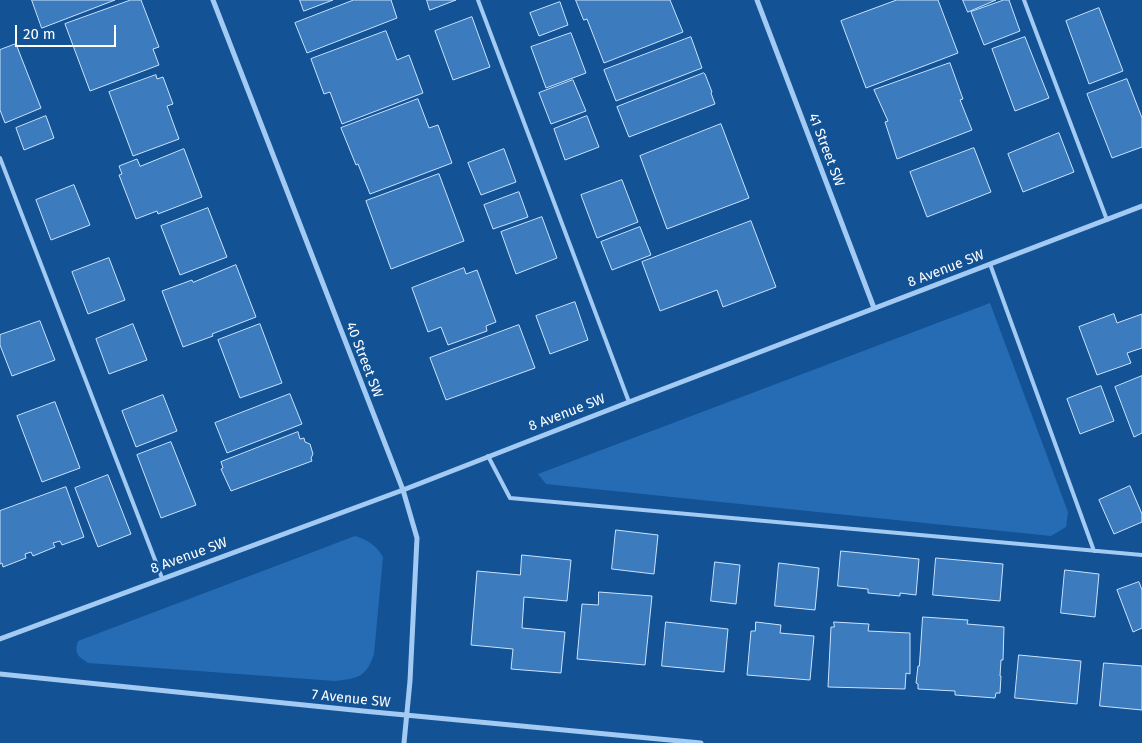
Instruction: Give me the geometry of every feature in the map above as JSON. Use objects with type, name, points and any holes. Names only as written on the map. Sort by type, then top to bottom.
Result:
[{"type":"street","name":"40 Street SW","points":[[213,0],[403,490],[417,538],[410,681],[404,743]]},
{"type":"street","name":"41 Street SW","points":[[757,0],[874,308]]},
{"type":"street","name":"8 Avenue SW","points":[[0,639],[403,490],[1142,206]]},
{"type":"street","name":"7 Avenue SW","points":[[0,674],[407,716],[701,743]]},
{"type":"lane","points":[[478,0],[628,402]]},
{"type":"lane","points":[[1024,0],[1107,220]]},
{"type":"lane","points":[[0,158],[162,578]]},
{"type":"lane","points":[[990,264],[1094,551]]},
{"type":"lane","points":[[488,456],[510,498],[1142,555]]},
{"type":"shaded area","points":[[990,303],[1068,512],[1066,527],[1051,536],[546,484],[538,474]]},
{"type":"shaded area","points":[[355,536],[364,539],[378,549],[383,557],[374,654],[368,668],[360,675],[350,679],[335,681],[88,663],[77,652],[78,641]]},
{"type":"building","points":[[32,0],[115,0],[42,28]]},
{"type":"building","points":[[131,0],[141,0],[159,47],[153,49],[159,65],[90,91],[65,24]]},
{"type":"building","points":[[300,0],[333,0],[304,11]]},
{"type":"building","points":[[354,0],[391,0],[397,18],[307,53],[295,23]]},
{"type":"building","points":[[427,0],[456,0],[430,10]]},
{"type":"building","points":[[576,0],[670,0],[683,32],[604,63],[587,19],[584,20]]},
{"type":"building","points":[[897,0],[938,0],[958,53],[866,88],[841,21]]},
{"type":"building","points":[[963,0],[996,0],[968,12]]},
{"type":"building","points":[[1004,0],[1009,0],[1020,31],[984,45],[971,12]]},
{"type":"building","points":[[560,2],[568,25],[539,36],[530,13]]},
{"type":"building","points":[[1099,8],[1123,71],[1089,84],[1066,21]]},
{"type":"building","points":[[472,17],[490,67],[453,80],[435,31]]},
{"type":"building","points":[[386,31],[397,60],[409,55],[423,93],[342,124],[330,92],[324,94],[311,59]]},
{"type":"building","points":[[571,33],[586,73],[546,88],[531,47]]},
{"type":"building","points":[[691,37],[702,68],[616,101],[604,70]]},
{"type":"building","points":[[1025,37],[1049,98],[1015,111],[992,49]]},
{"type":"building","points":[[16,44],[41,108],[5,123],[0,110],[0,50]]},
{"type":"building","points":[[950,63],[963,99],[960,100],[972,130],[897,159],[885,122],[888,121],[874,90]]},
{"type":"building","points":[[704,73],[715,104],[629,137],[617,107]]},
{"type":"building","points":[[156,75],[157,79],[163,77],[173,104],[167,106],[179,139],[133,156],[109,92]]},
{"type":"building","points":[[1127,79],[1142,118],[1142,147],[1112,158],[1087,94]]},
{"type":"building","points":[[573,80],[586,111],[551,124],[539,93]]},
{"type":"building","points":[[418,99],[429,128],[438,125],[452,163],[370,194],[341,128]]},
{"type":"building","points":[[46,116],[54,138],[24,150],[16,128]]},
{"type":"building","points":[[587,116],[599,147],[565,160],[554,129]]},
{"type":"building","points":[[721,124],[749,198],[667,229],[640,156]]},
{"type":"building","points":[[1059,133],[1074,172],[1023,192],[1008,154]]},
{"type":"building","points":[[974,148],[991,192],[927,217],[910,172]]},
{"type":"building","points":[[184,149],[202,197],[158,214],[157,211],[136,219],[119,175],[122,174],[119,166],[137,159],[140,166]]},
{"type":"building","points":[[504,149],[516,182],[481,195],[468,163]]},
{"type":"building","points":[[439,174],[464,241],[391,269],[366,201]]},
{"type":"building","points":[[622,180],[638,222],[597,238],[581,195]]},
{"type":"building","points":[[74,185],[90,225],[51,240],[36,200]]},
{"type":"building","points":[[519,192],[528,217],[493,229],[484,205]]},
{"type":"building","points":[[208,208],[227,257],[180,275],[161,226]]},
{"type":"building","points":[[542,217],[557,258],[516,274],[501,232]]},
{"type":"building","points":[[751,221],[776,287],[723,307],[717,290],[660,311],[642,262]]},
{"type":"building","points":[[640,227],[651,255],[612,270],[601,242]]},
{"type":"building","points":[[109,258],[125,300],[88,314],[72,272]]},
{"type":"building","points":[[236,265],[256,317],[183,347],[162,291],[192,280],[193,282]]},
{"type":"building","points":[[464,268],[466,274],[477,270],[496,322],[486,326],[487,331],[448,345],[441,327],[428,332],[412,288]]},
{"type":"building","points":[[575,302],[588,340],[550,354],[536,316]]},
{"type":"building","points":[[1114,314],[1117,323],[1142,314],[1142,348],[1127,353],[1131,363],[1097,375],[1079,327]]},
{"type":"building","points":[[40,321],[55,360],[12,376],[0,345],[0,335]]},
{"type":"building","points":[[133,324],[147,360],[109,374],[96,339]]},
{"type":"building","points":[[260,324],[282,383],[240,398],[218,340]]},
{"type":"building","points":[[519,325],[535,368],[446,400],[430,358]]},
{"type":"building","points":[[1142,376],[1142,433],[1134,437],[1115,387]]},
{"type":"building","points":[[1101,386],[1114,421],[1080,434],[1067,399]]},
{"type":"building","points":[[290,394],[302,424],[227,453],[215,423]]},
{"type":"building","points":[[163,395],[177,431],[136,447],[122,411]]},
{"type":"building","points":[[55,402],[80,468],[42,482],[17,416]]},
{"type":"building","points":[[298,432],[300,439],[304,438],[305,442],[310,444],[313,454],[312,461],[231,491],[221,469],[223,468],[221,462]]},
{"type":"building","points":[[171,442],[196,505],[161,518],[137,455]]},
{"type":"building","points":[[108,475],[131,534],[98,547],[75,488]]},
{"type":"building","points":[[1130,486],[1142,514],[1142,522],[1114,534],[1099,500]]},
{"type":"building","points":[[66,487],[84,537],[62,545],[60,541],[53,543],[55,547],[33,556],[31,552],[25,554],[26,558],[3,567],[2,563],[0,564],[0,511]]},
{"type":"building","points":[[616,530],[658,535],[654,574],[612,569]]},
{"type":"building","points":[[841,551],[919,559],[916,595],[900,593],[900,596],[868,593],[868,589],[838,586]]},
{"type":"building","points":[[522,555],[571,560],[567,601],[524,597],[522,628],[565,632],[561,673],[511,669],[513,649],[471,645],[477,571],[520,575]]},
{"type":"building","points":[[936,558],[1003,564],[1000,601],[933,595]]},
{"type":"building","points":[[715,562],[740,565],[736,604],[711,601]]},
{"type":"building","points":[[779,563],[819,568],[815,610],[775,606]]},
{"type":"building","points":[[1065,570],[1099,574],[1095,617],[1061,613]]},
{"type":"building","points":[[1139,582],[1142,590],[1142,628],[1133,632],[1117,590]]},
{"type":"building","points":[[599,592],[652,596],[645,665],[577,659],[582,604],[598,605]]},
{"type":"building","points":[[923,617],[968,620],[967,624],[1004,627],[1000,693],[996,693],[995,698],[955,695],[955,691],[918,689],[918,684],[916,683]]},
{"type":"building","points":[[666,622],[728,629],[724,672],[662,666]]},
{"type":"building","points":[[756,622],[781,625],[780,633],[814,636],[810,680],[747,675],[751,631],[755,631]]},
{"type":"building","points":[[834,622],[869,624],[868,631],[910,633],[910,674],[906,673],[905,689],[828,687],[831,627],[834,627]]},
{"type":"building","points":[[1019,655],[1081,661],[1077,704],[1015,698]]},
{"type":"building","points":[[1104,663],[1142,666],[1142,710],[1100,706]]}]
